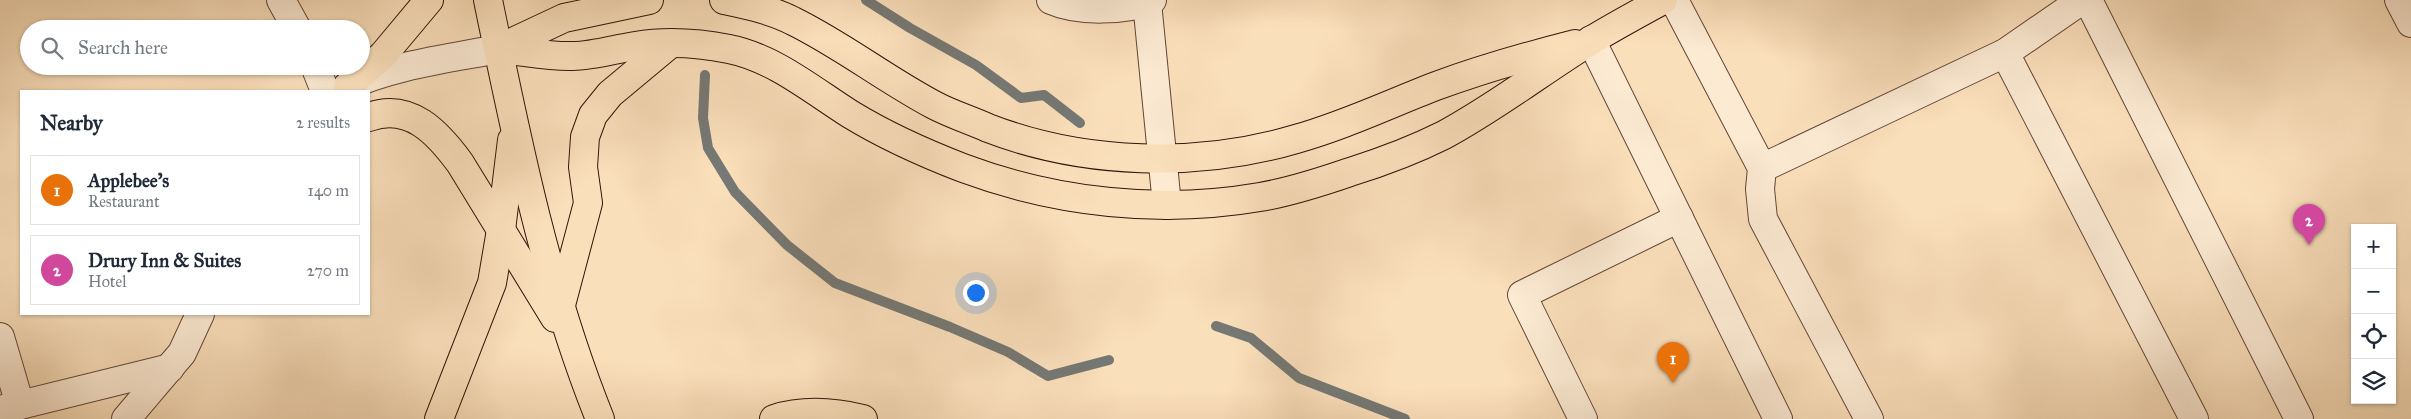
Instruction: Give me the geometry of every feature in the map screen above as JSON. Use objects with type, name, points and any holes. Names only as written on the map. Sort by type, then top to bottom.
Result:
[{"type":"main road","points":[[370,64],[382,54],[429,0]]},
{"type":"main road","points":[[488,0],[514,124],[560,307],[600,419]]},
{"type":"main road","points":[[498,49],[564,18],[649,0]]},
{"type":"main road","points":[[724,0],[756,6],[792,20],[935,105],[991,129],[1050,146],[1111,156],[1162,158],[1234,153],[1295,140],[1360,118],[1435,86],[1511,60],[1591,40]]},
{"type":"main road","points":[[498,49],[574,57],[639,45],[670,44],[730,49],[757,58],[793,77],[879,131],[936,158],[992,178],[1078,198],[1121,204],[1167,205],[1214,203],[1262,197],[1323,181],[1385,160],[1442,135],[1519,90],[1591,40],[1663,0]]},
{"type":"main road","points":[[560,307],[588,203],[583,167],[585,137],[593,115],[610,94],[670,44]]},
{"type":"main road","points":[[338,90],[356,75]]},
{"type":"main road","points":[[370,117],[400,114],[422,122],[443,139],[575,352]]},
{"type":"main road","points":[[439,419],[492,283],[501,230],[514,124]]},
{"type":"main road","points":[[774,419],[806,414],[832,413],[863,419]]},
{"type":"street","points":[[281,0],[292,20]]},
{"type":"street","points":[[1051,0],[1058,3],[1104,10],[1150,1],[1167,205]]},
{"type":"street","points":[[1674,0],[1762,168],[1760,188],[1763,219],[1869,419]]},
{"type":"street","points":[[1762,168],[2004,53],[2082,0]]},
{"type":"street","points":[[2088,0],[2299,419]]},
{"type":"street","points":[[2399,0],[2411,23]]},
{"type":"street","points":[[1591,40],[1778,419]]},
{"type":"street","points":[[324,75],[338,90],[362,80],[392,72],[498,49]]},
{"type":"street","points":[[2004,53],[2194,419]]},
{"type":"street","points":[[1583,419],[1522,295],[1679,218]]},
{"type":"street","points":[[126,419],[182,353],[200,315]]},
{"type":"street","points":[[0,337],[10,407],[170,368]]},
{"type":"waterway","points":[[866,0],[910,28],[976,65],[1021,98],[1044,95],[1080,123]]},
{"type":"waterway","points":[[705,75],[703,118],[708,148],[735,192],[787,245],[835,283],[950,327],[1008,352],[1048,376],[1109,360]]},
{"type":"waterway","points":[[1216,326],[1251,338],[1299,378],[1405,419]]},
{"type":"place","name":"Drury Inn & Suites","points":[[2309,245]]},
{"type":"place","name":"Applebee's","points":[[1673,383]]}]
